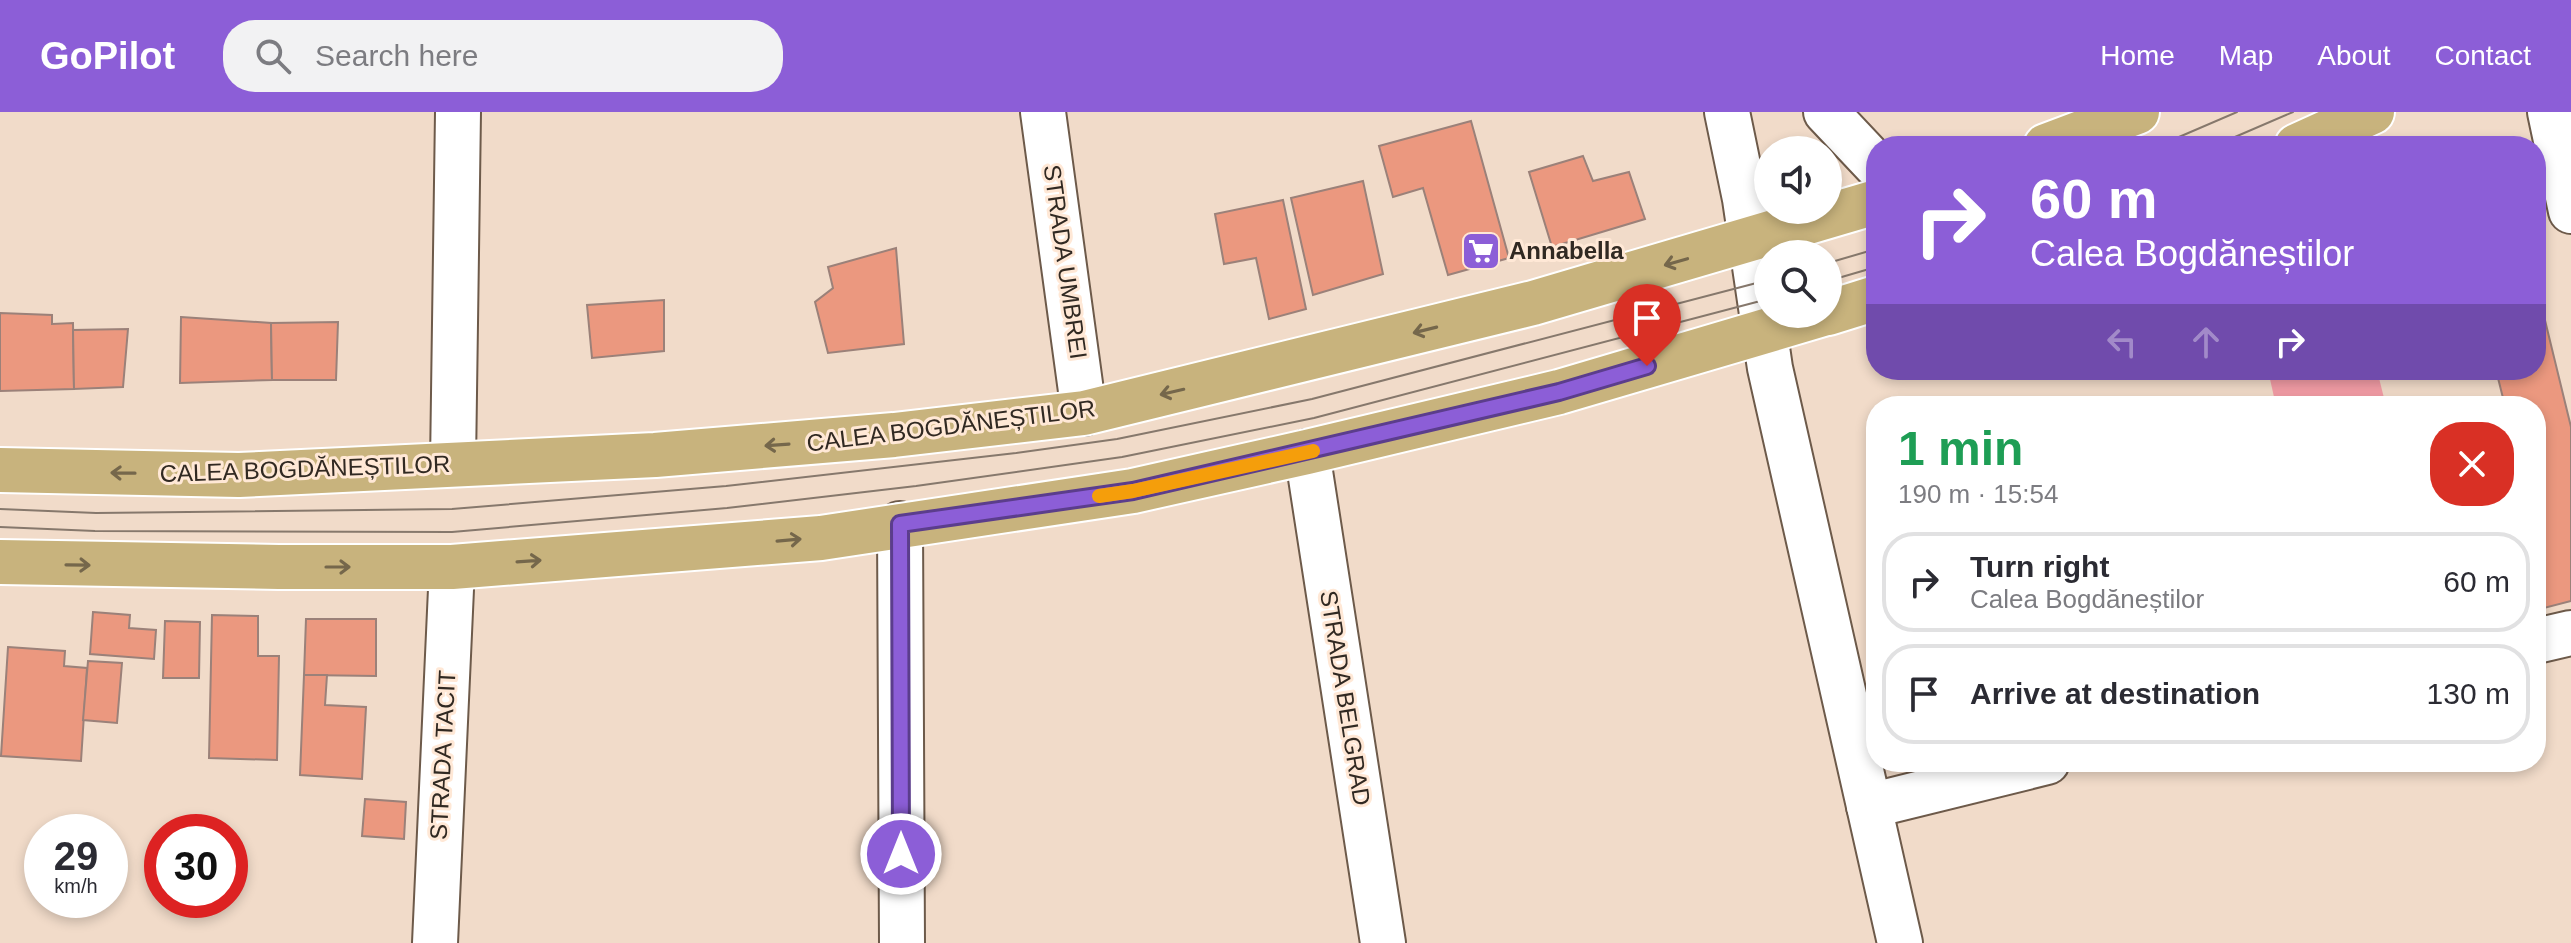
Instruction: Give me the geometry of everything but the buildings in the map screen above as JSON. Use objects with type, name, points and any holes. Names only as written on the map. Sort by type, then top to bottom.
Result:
[{"type":"main road","points":[[2073,136],[2137,112]]},
{"type":"main road","points":[[2319,136],[2372,112]]},
{"type":"main road","name":"CALEA BOGDĂNEȘTILOR","points":[[0,470],[239,475],[655,455],[807,443],[1084,413],[1533,303],[1866,205]]},
{"type":"main road","points":[[1842,308],[1866,301]]},
{"type":"main road","points":[[0,562],[452,567],[821,538],[1133,491],[1559,392],[1775,328]]},
{"type":"street","points":[[453,464],[458,112]]},
{"type":"street","name":"STRADA UMBREI","points":[[1043,112],[1084,413]]},
{"type":"street","points":[[1727,112],[1751,240],[1770,368],[1900,943]]},
{"type":"street","points":[[1826,112],[1866,154]]},
{"type":"street","points":[[2550,112],[2571,211]]},
{"type":"street","name":"STRADA BELGRAD","points":[[1307,452],[1383,943]]},
{"type":"street","points":[[900,524],[902,943]]},
{"type":"street","name":"STRADA TACIT","points":[[435,943],[452,567]]},
{"type":"street","points":[[2546,639],[2571,633]]},
{"type":"street","points":[[1869,806],[2007,772]]},
{"type":"shaded area","points":[[2270,380],[2380,380],[2384,396],[2274,396]]},
{"type":"tram line","points":[[2181,136],[2237,112]]},
{"type":"tram line","points":[[2237,136],[2293,112]]},
{"type":"tram line","points":[[1842,259],[1866,252]]},
{"type":"tram line","points":[[1842,277],[1866,270]]},
{"type":"tram line","points":[[0,509],[96,513],[452,509],[726,486],[1016,453],[1117,439],[1312,399],[1754,284]]},
{"type":"tram line","points":[[0,527],[95,531],[452,532],[727,508],[916,486],[1122,457],[1314,418],[1754,303]]},
{"type":"slow traffic","points":[[1099,496],[1313,451]]},
{"type":"place","name":"Annabella","points":[[1481,251]]},
{"type":"route","points":[[901,854],[900,524],[1133,491],[1559,392],[1647,366]]}]
